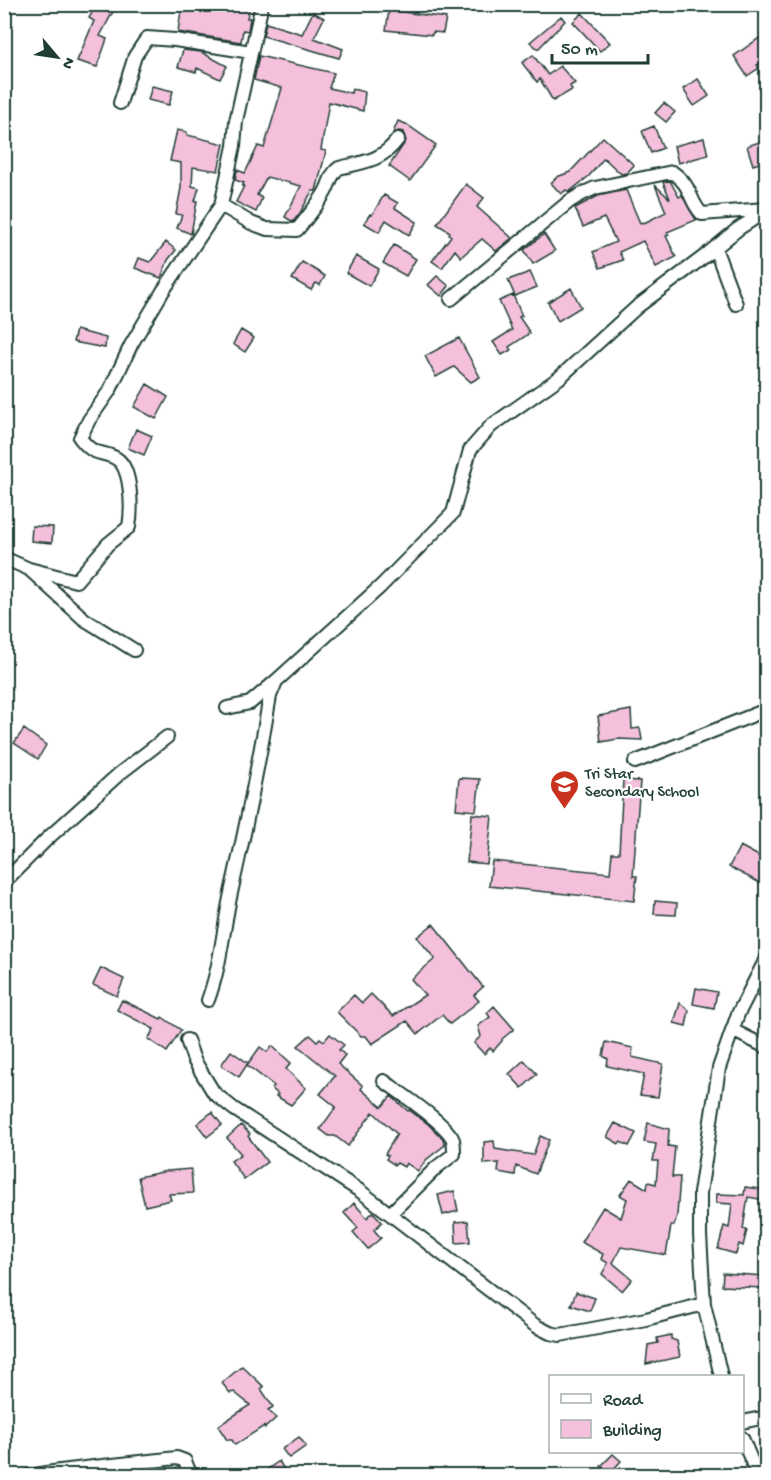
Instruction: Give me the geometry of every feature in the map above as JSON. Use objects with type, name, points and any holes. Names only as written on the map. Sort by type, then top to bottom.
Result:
[{"type":"street","points":[[4,558],[29,569],[76,581],[108,544],[129,527],[131,514],[128,479],[120,460],[92,451],[81,438],[88,420],[110,390],[116,373],[142,327],[221,205],[234,146],[236,121],[262,4]]},
{"type":"street","points":[[120,103],[135,56],[147,38],[251,52]]},
{"type":"street","points":[[221,205],[251,223],[267,229],[297,230],[312,214],[326,192],[335,171],[378,158],[390,150],[398,139]]},
{"type":"street","points":[[451,299],[570,201],[596,188],[672,172],[689,188],[702,214],[766,210]]},
{"type":"street","points":[[226,708],[250,703],[275,682],[380,586],[453,513],[470,450],[491,426],[559,378],[637,307],[766,210]]},
{"type":"street","points":[[715,248],[736,304]]},
{"type":"street","points":[[29,569],[84,619],[134,651]]},
{"type":"street","points":[[208,1000],[217,976],[270,696],[275,682]]},
{"type":"street","points":[[635,762],[766,710]]},
{"type":"street","points":[[4,882],[47,839],[119,774],[167,737]]},
{"type":"street","points":[[722,1375],[705,1304],[700,1235],[700,1193],[719,1068],[732,1030],[766,958]]},
{"type":"street","points":[[732,1030],[766,1047]]},
{"type":"street","points":[[188,1040],[194,1060],[214,1093],[234,1109],[360,1191],[536,1326],[560,1335],[705,1304]]},
{"type":"street","points":[[384,1081],[445,1129],[453,1138],[454,1154],[437,1167],[390,1214]]},
{"type":"street","points":[[744,1422],[766,1418]]},
{"type":"street","points":[[744,1443],[758,1476]]},
{"type":"street","points":[[28,1476],[53,1471],[177,1458],[185,1461],[191,1476]]},
{"type":"building","points":[[97,4],[117,4],[100,36],[107,39],[97,67],[77,61],[94,21],[89,18]]},
{"type":"building","points":[[182,4],[223,4],[249,9],[248,31],[243,30],[241,42],[178,32]]},
{"type":"building","points":[[389,10],[446,18],[443,33],[433,32],[432,35],[386,30]]},
{"type":"building","points":[[313,12],[324,18],[314,38],[343,49],[339,58],[263,36],[266,23],[302,34]]},
{"type":"building","points":[[582,13],[610,43],[600,51],[573,22]]},
{"type":"building","points":[[561,16],[565,21],[538,49],[530,42]]},
{"type":"building","points":[[766,36],[766,62],[757,65],[759,68],[747,76],[734,56]]},
{"type":"building","points":[[183,50],[201,52],[227,66],[220,79],[197,68],[196,72],[178,67]]},
{"type":"building","points":[[533,55],[548,75],[560,66],[575,83],[570,86],[572,90],[553,101],[540,79],[537,82],[522,63]]},
{"type":"building","points":[[259,56],[334,73],[329,88],[351,93],[352,89],[365,92],[363,111],[329,102],[321,150],[326,151],[316,191],[312,191],[293,222],[285,217],[301,186],[267,177],[257,195],[262,198],[256,212],[236,202],[244,186],[242,186],[244,183],[235,180],[237,170],[245,173],[258,146],[264,148],[282,88],[254,80]]},
{"type":"building","points":[[698,79],[709,96],[694,106],[683,89]]},
{"type":"building","points":[[152,86],[173,91],[169,105],[148,100]]},
{"type":"building","points":[[664,103],[675,112],[666,122],[655,113]]},
{"type":"building","points":[[398,121],[436,145],[410,181],[389,166],[406,141],[403,132],[393,133]]},
{"type":"building","points":[[654,126],[663,148],[651,153],[642,131]]},
{"type":"building","points":[[177,130],[187,132],[187,135],[224,144],[218,171],[193,167],[192,186],[199,188],[191,234],[177,228],[182,215],[176,214],[181,188],[181,163],[170,161]]},
{"type":"building","points":[[603,137],[634,165],[627,173],[621,174],[604,158],[589,176],[569,192],[566,190],[561,194],[551,183],[557,177],[570,172]]},
{"type":"building","points":[[704,138],[708,155],[678,163],[674,146]]},
{"type":"building","points":[[766,140],[766,161],[753,165],[747,146]]},
{"type":"building","points":[[670,181],[679,197],[682,195],[696,220],[667,232],[669,235],[666,236],[676,257],[656,267],[643,241],[619,252],[623,260],[600,268],[593,252],[616,242],[604,218],[583,227],[575,208],[598,196],[626,190],[640,223],[644,223],[666,212],[655,185],[670,199],[663,182]]},
{"type":"building","points":[[466,184],[484,198],[477,207],[512,238],[496,251],[482,239],[461,257],[455,250],[442,268],[432,261],[451,236],[450,232],[437,224]]},
{"type":"building","points":[[384,195],[398,203],[395,208],[417,222],[409,235],[386,220],[379,232],[364,223],[370,214],[372,215]]},
{"type":"building","points":[[544,234],[555,251],[533,264],[524,250]]},
{"type":"building","points":[[166,242],[176,250],[168,260],[161,278],[135,268],[139,258],[150,262]]},
{"type":"building","points":[[394,245],[416,259],[406,276],[383,263]]},
{"type":"building","points":[[356,256],[379,269],[369,286],[346,273]]},
{"type":"building","points":[[302,262],[325,276],[320,285],[316,283],[311,290],[292,279]]},
{"type":"building","points":[[530,272],[537,287],[515,296],[508,280]]},
{"type":"building","points":[[437,276],[449,286],[441,296],[428,285]]},
{"type":"building","points":[[571,288],[581,307],[558,321],[548,302]]},
{"type":"building","points":[[513,295],[522,316],[519,317],[530,333],[509,347],[511,350],[502,355],[493,342],[512,330],[499,301]]},
{"type":"building","points":[[76,330],[106,338],[105,348],[73,342]]},
{"type":"building","points":[[241,330],[254,338],[245,352],[233,344]]},
{"type":"building","points":[[459,338],[480,377],[471,382],[454,367],[436,377],[425,356]]},
{"type":"building","points":[[147,384],[168,397],[156,419],[134,407]]},
{"type":"building","points":[[136,429],[152,436],[144,455],[128,448]]},
{"type":"building","points":[[32,526],[53,527],[52,543],[31,541]]},
{"type":"building","points":[[631,710],[632,729],[640,728],[642,740],[618,739],[601,742],[598,716]]},
{"type":"building","points":[[24,729],[46,745],[38,759],[14,743]]},
{"type":"building","points":[[459,778],[480,779],[476,811],[456,809]]},
{"type":"building","points":[[623,780],[640,781],[633,876],[637,876],[634,901],[489,886],[492,861],[610,873],[612,853],[619,853]]},
{"type":"building","points":[[472,814],[492,816],[487,864],[467,862]]},
{"type":"building","points":[[740,846],[766,860],[766,875],[762,884],[729,867]]},
{"type":"building","points":[[655,901],[677,903],[676,915],[654,914]]},
{"type":"building","points":[[433,924],[483,987],[474,995],[479,1001],[450,1024],[442,1015],[418,1034],[407,1021],[372,1044],[366,1036],[361,1036],[337,1012],[354,995],[362,1003],[371,994],[393,1016],[425,995],[411,979],[435,959],[417,937]]},
{"type":"building","points":[[101,968],[124,979],[117,996],[93,985]]},
{"type":"building","points":[[696,988],[717,992],[714,1008],[693,1004]]},
{"type":"building","points":[[122,1000],[161,1019],[162,1017],[181,1030],[167,1052],[148,1039],[154,1029],[117,1010]]},
{"type":"building","points":[[680,1003],[689,1010],[686,1026],[674,1023]]},
{"type":"building","points":[[494,1006],[514,1029],[493,1051],[490,1048],[484,1054],[474,1043],[481,1036],[478,1026],[490,1017],[487,1013]]},
{"type":"building","points":[[330,1034],[344,1045],[339,1050],[345,1055],[338,1064],[363,1086],[361,1089],[382,1107],[391,1096],[428,1124],[443,1139],[445,1145],[426,1160],[418,1171],[406,1163],[404,1167],[397,1163],[395,1165],[386,1159],[388,1156],[385,1154],[397,1134],[373,1112],[348,1146],[335,1136],[329,1136],[320,1129],[336,1107],[320,1094],[335,1076],[298,1046],[310,1035],[317,1041],[320,1038],[324,1041]]},
{"type":"building","points":[[606,1042],[633,1048],[632,1057],[663,1064],[658,1097],[640,1095],[644,1074],[607,1066],[608,1059],[603,1056]]},
{"type":"building","points":[[272,1046],[291,1063],[286,1069],[306,1088],[291,1105],[276,1096],[278,1094],[272,1089],[274,1086],[247,1065],[260,1047],[267,1052]]},
{"type":"building","points":[[231,1051],[248,1063],[239,1077],[221,1065]]},
{"type":"building","points":[[524,1060],[537,1074],[522,1088],[509,1074]]},
{"type":"building","points":[[212,1112],[222,1125],[207,1137],[197,1124]]},
{"type":"building","points":[[615,1123],[636,1133],[629,1146],[620,1142],[619,1144],[607,1137]]},
{"type":"building","points":[[648,1123],[669,1129],[668,1146],[675,1147],[672,1177],[680,1177],[677,1215],[674,1226],[671,1226],[666,1255],[621,1247],[613,1263],[632,1279],[622,1291],[602,1274],[608,1263],[601,1259],[603,1254],[581,1242],[603,1207],[621,1218],[627,1199],[620,1195],[631,1179],[647,1189],[648,1182],[656,1184],[658,1161],[653,1161],[656,1144],[644,1142]]},
{"type":"building","points":[[241,1125],[250,1134],[248,1136],[267,1162],[244,1179],[231,1161],[241,1154],[227,1138]]},
{"type":"building","points":[[540,1136],[549,1140],[536,1174],[516,1166],[515,1175],[498,1172],[499,1163],[484,1164],[484,1142],[494,1141],[495,1149],[533,1155]]},
{"type":"building","points":[[191,1169],[193,1193],[169,1194],[171,1200],[145,1206],[138,1177]]},
{"type":"building","points":[[745,1187],[766,1190],[766,1200],[748,1197],[743,1229],[747,1230],[743,1246],[739,1244],[736,1254],[718,1249],[724,1226],[729,1228],[732,1204],[716,1203],[717,1194],[744,1195]]},
{"type":"building","points":[[454,1191],[458,1211],[443,1215],[438,1195]]},
{"type":"building","points":[[354,1203],[367,1218],[373,1212],[382,1222],[374,1230],[381,1238],[368,1249],[353,1232],[358,1228],[344,1213]]},
{"type":"building","points":[[468,1221],[470,1242],[456,1243],[455,1222]]},
{"type":"building","points":[[723,1273],[764,1276],[763,1288],[722,1286]]},
{"type":"building","points":[[576,1292],[595,1298],[590,1311],[571,1305]]},
{"type":"building","points":[[671,1335],[671,1339],[677,1341],[680,1357],[646,1364],[648,1345],[658,1343],[657,1338]]},
{"type":"building","points":[[242,1366],[264,1387],[261,1389],[273,1407],[268,1410],[276,1418],[265,1428],[264,1426],[235,1445],[232,1440],[227,1440],[218,1426],[250,1405],[234,1392],[230,1393],[222,1383]]},
{"type":"building","points":[[299,1437],[306,1446],[289,1458],[282,1449]]},
{"type":"building","points":[[613,1454],[621,1461],[609,1474],[601,1466]]},
{"type":"building","points":[[279,1461],[285,1471],[278,1476],[258,1476]]},
{"type":"place","name":"Tri Star Secondary School","points":[[564,810]]}]
